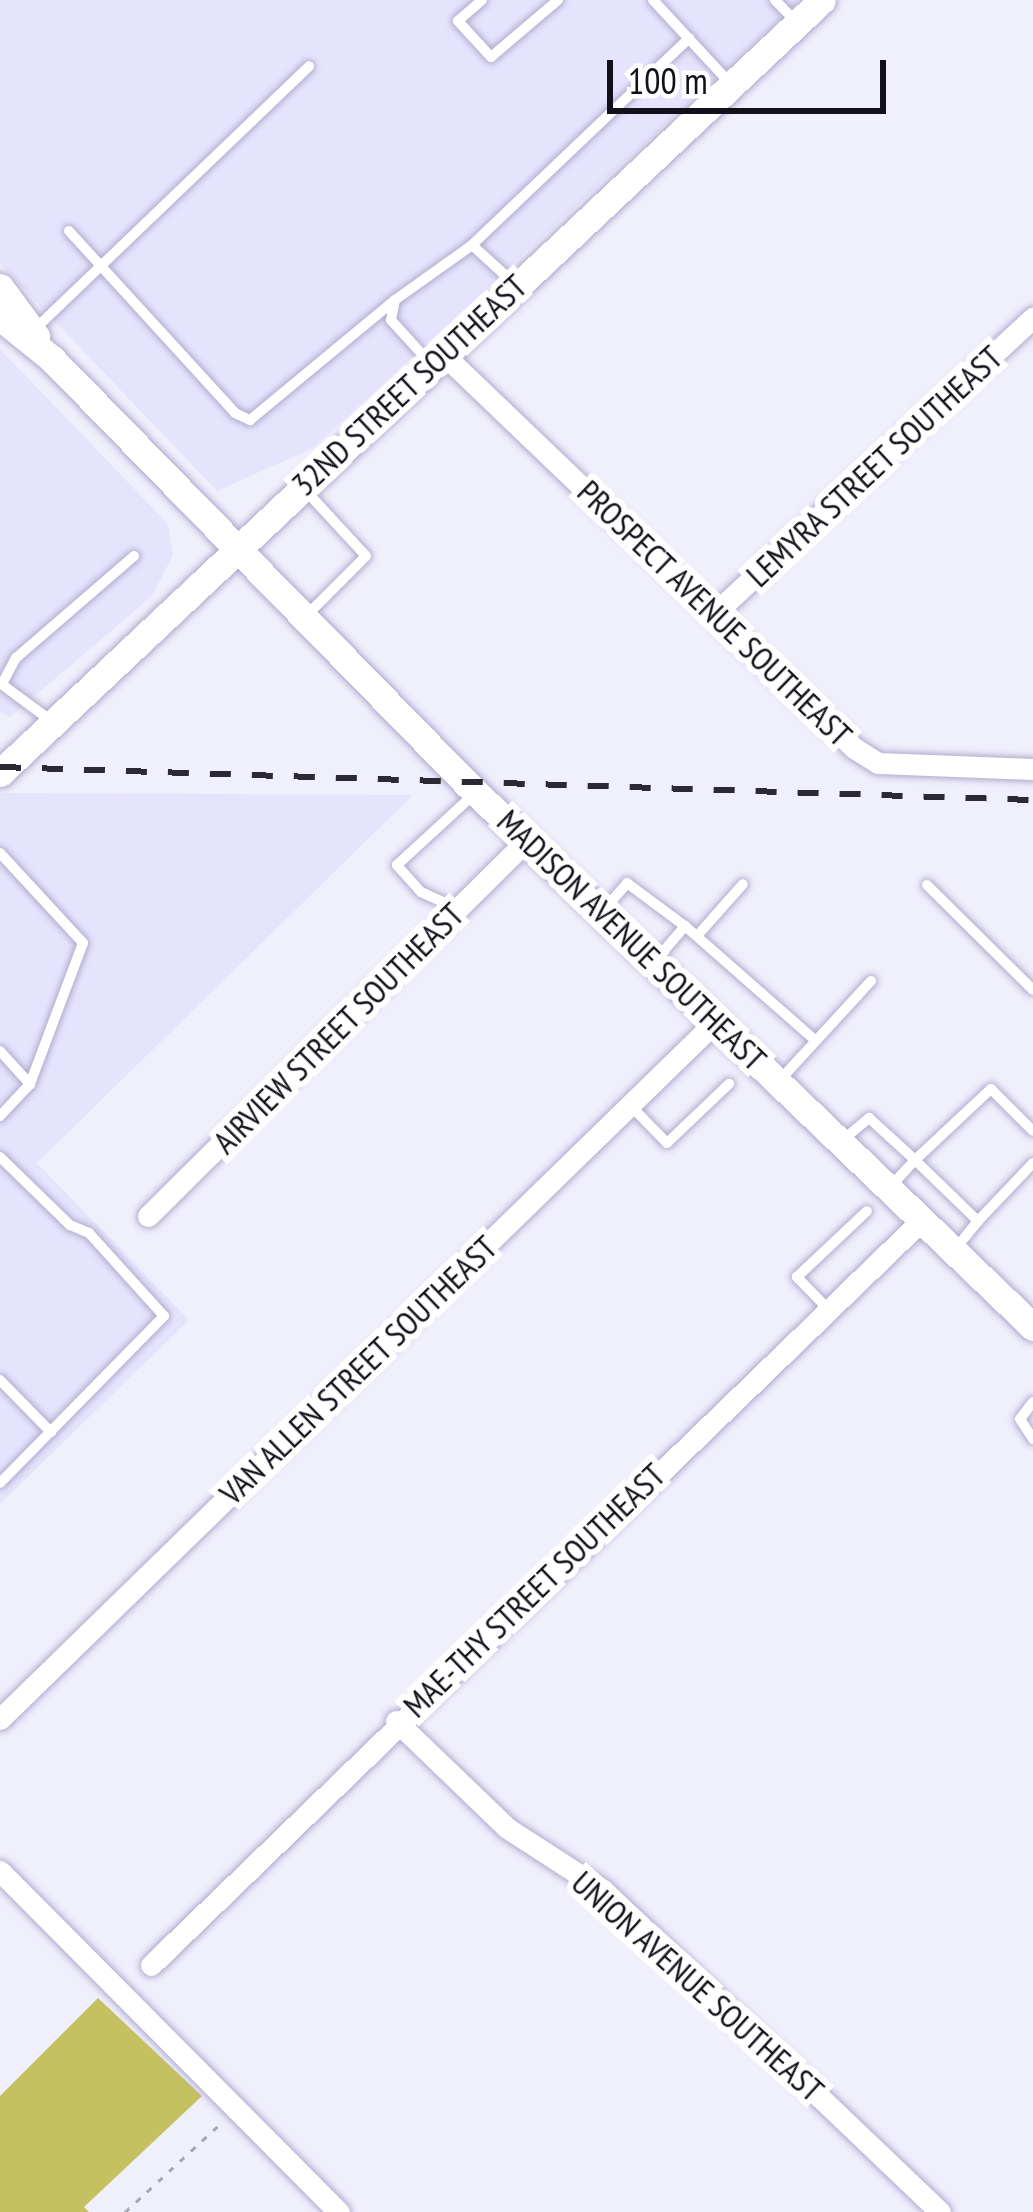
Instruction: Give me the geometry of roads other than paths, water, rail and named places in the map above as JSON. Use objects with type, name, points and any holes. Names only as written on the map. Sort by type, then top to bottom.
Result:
[{"type":"street","name":"32ND STREET SOUTHEAST","points":[[0,773],[822,0]]},
{"type":"street","name":"MADISON AVENUE SOUTHEAST","points":[[0,287],[11,329],[52,359],[476,792],[1033,1327]]},
{"type":"street","name":"LEMYRA STREET SOUTHEAST","points":[[715,613],[1033,318]]},
{"type":"street","name":"PROSPECT AVENUE SOUTHEAST","points":[[437,358],[878,763],[1033,769]]},
{"type":"street","name":"AIRVIEW STREET SOUTHEAST","points":[[148,1216],[528,838]]},
{"type":"street","name":"VAN ALLEN STREET SOUTHEAST","points":[[0,1718],[716,1021]]},
{"type":"street","name":"MAE-THY STREET SOUTHEAST","points":[[152,1965],[396,1721],[922,1220]]},
{"type":"street","name":"UNION AVENUE SOUTHEAST","points":[[396,1721],[507,1828],[603,1891],[940,2212]]},
{"type":"street","points":[[0,1871],[116,1993],[339,2212]]},
{"type":"lane","points":[[482,0],[458,21],[491,57],[558,0]]},
{"type":"lane","points":[[653,0],[731,84]]},
{"type":"lane","points":[[775,0],[797,23]]},
{"type":"lane","points":[[69,232],[235,413],[250,420],[395,300],[472,245],[689,38]]},
{"type":"lane","points":[[11,329],[100,267],[308,66]]},
{"type":"lane","points":[[472,245],[516,285]]},
{"type":"lane","points":[[395,300],[391,320],[437,358]]},
{"type":"lane","points":[[301,486],[366,556],[304,618]]},
{"type":"lane","points":[[53,722],[1,684],[16,658],[134,556]]},
{"type":"lane","points":[[458,909],[421,892],[397,865],[476,792]]},
{"type":"lane","points":[[0,853],[83,943],[31,1084],[0,1116]]},
{"type":"lane","points":[[603,911],[627,883],[686,926],[816,1041]]},
{"type":"lane","points":[[697,936],[743,884]]},
{"type":"lane","points":[[927,885],[1033,990]]},
{"type":"lane","points":[[655,961],[686,926]]},
{"type":"lane","points":[[778,1081],[872,981]]},
{"type":"lane","points":[[0,1051],[31,1084]]},
{"type":"lane","points":[[630,1106],[667,1143],[729,1084]]},
{"type":"lane","points":[[890,1188],[991,1089],[1033,1131]]},
{"type":"lane","points":[[841,1142],[869,1118],[978,1221]]},
{"type":"lane","points":[[0,1156],[163,1310],[161,1323],[0,1483]]},
{"type":"lane","points":[[954,1250],[1033,1163]]},
{"type":"lane","points":[[828,1309],[797,1277],[867,1211]]},
{"type":"lane","points":[[0,1380],[51,1432]]},
{"type":"lane","points":[[1033,1402],[1020,1419],[1033,1439]]},
{"type":"railway","points":[[0,767],[1033,800]]}]
